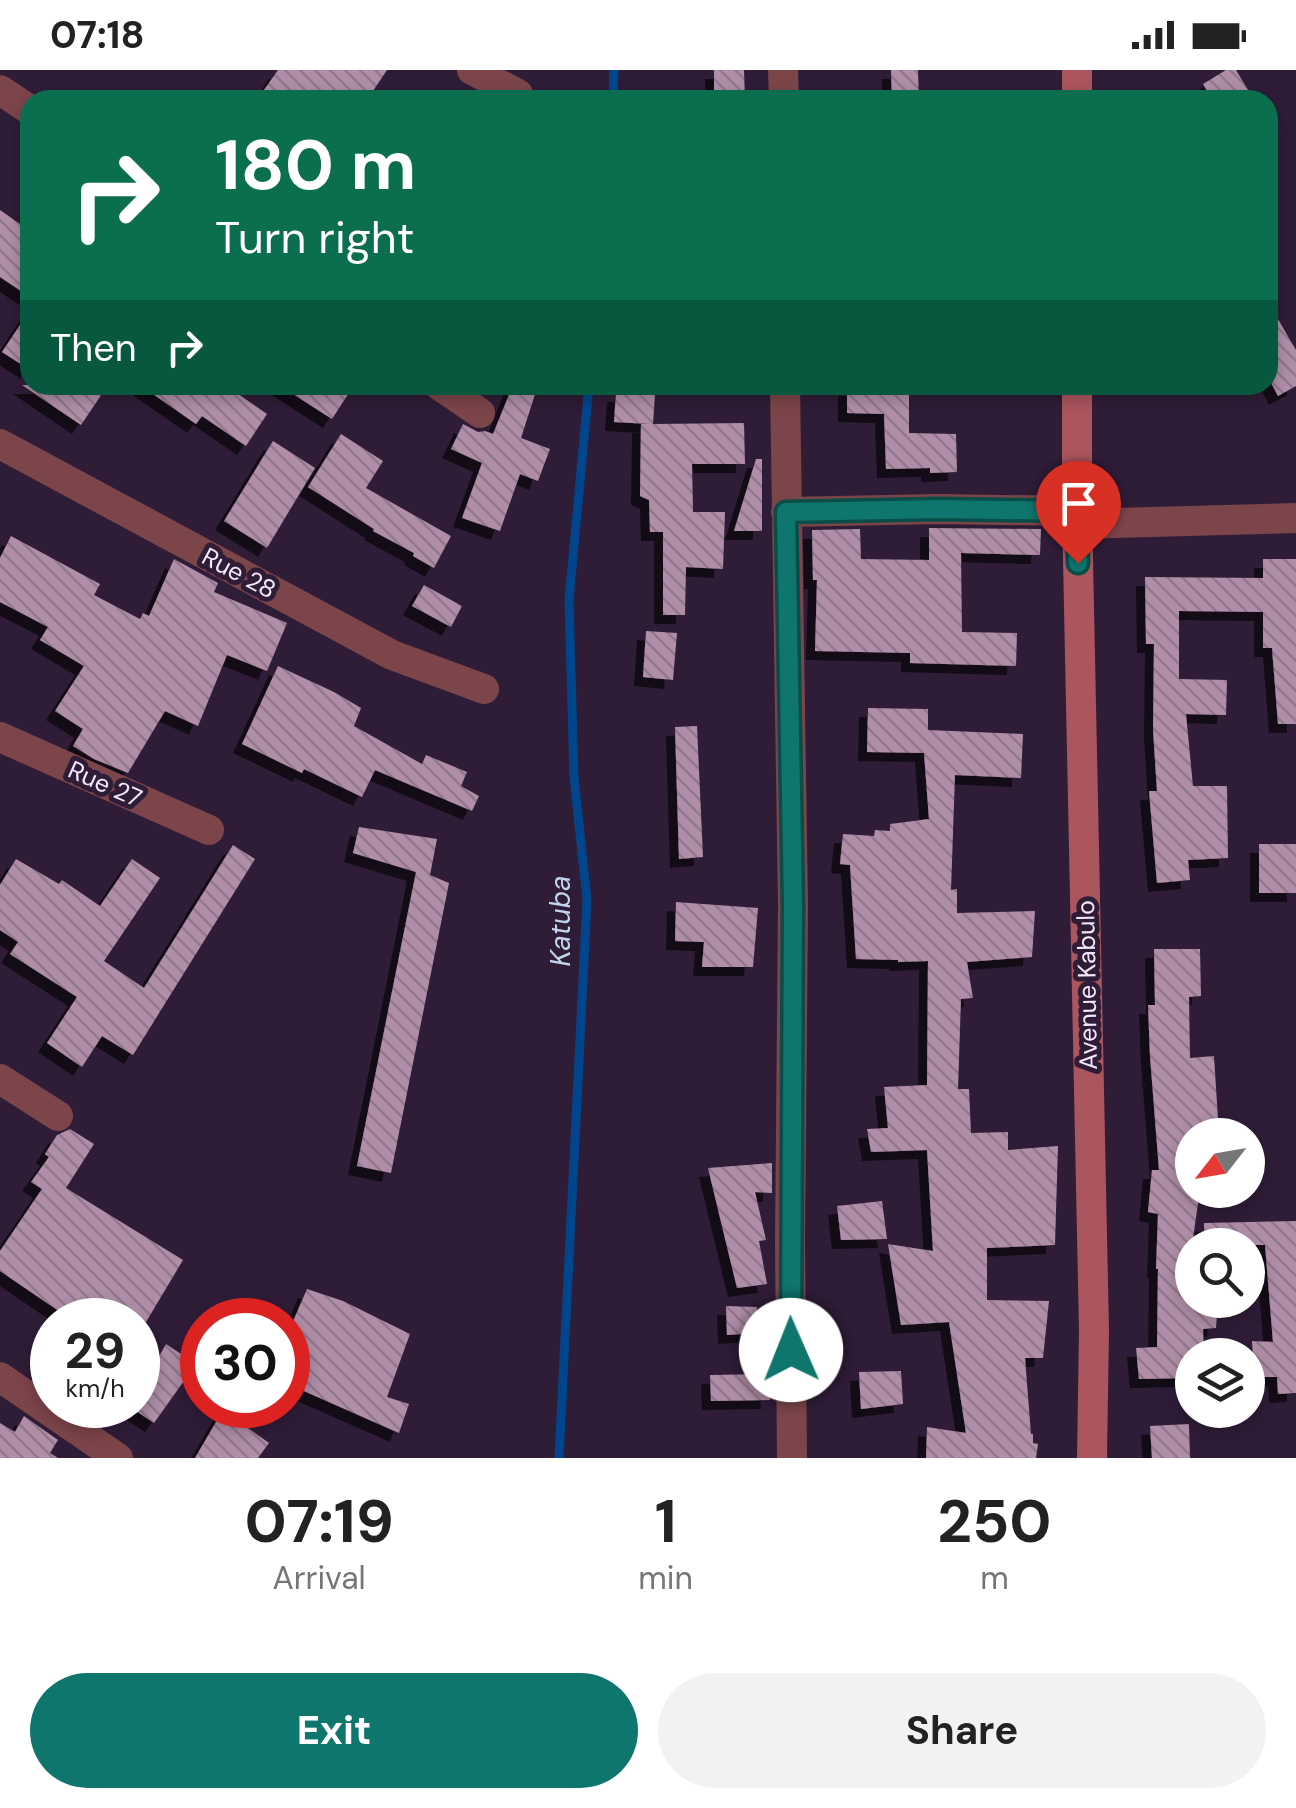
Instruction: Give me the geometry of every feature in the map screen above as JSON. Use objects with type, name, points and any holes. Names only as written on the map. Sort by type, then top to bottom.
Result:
[{"type":"street","points":[[472,70],[510,90]]},
{"type":"street","points":[[454,395],[480,413]]},
{"type":"street","points":[[785,395],[793,905],[792,1458]]},
{"type":"street","name":"Avenue Kabulo","points":[[1077,395],[1094,1331],[1092,1458]]},
{"type":"street","name":"Rue 28","points":[[0,444],[392,655],[484,689]]},
{"type":"street","points":[[786,512],[938,509],[1077,518],[1296,518]]},
{"type":"street","name":"Rue 27","points":[[0,737],[210,830]]},
{"type":"street","points":[[0,1079],[58,1116]]},
{"type":"street","points":[[0,1377],[118,1458]]},
{"type":"building","points":[[278,70],[387,70],[374,90],[264,90]]},
{"type":"building","points":[[714,70],[744,70],[745,90],[714,90]]},
{"type":"building","points":[[891,70],[918,70],[919,90],[892,90]]},
{"type":"building","points":[[1226,70],[1236,70],[1248,90],[1206,90],[1203,84]]},
{"type":"building","points":[[0,210],[20,224],[20,290],[0,277]]},
{"type":"building","points":[[1278,319],[1296,350],[1296,386],[1278,396]]},
{"type":"building","points":[[20,325],[20,364],[2,352]]},
{"type":"building","points":[[37,395],[101,395],[81,425]]},
{"type":"building","points":[[154,395],[239,395],[267,414],[246,446],[202,416],[196,424]]},
{"type":"building","points":[[295,395],[348,395],[332,419]]},
{"type":"building","points":[[509,395],[535,395],[521,438],[550,449],[538,481],[520,474],[500,531],[462,518],[482,463],[451,449],[463,424],[493,434]]},
{"type":"building","points":[[616,395],[655,395],[653,424],[744,423],[745,464],[692,464],[693,512],[725,512],[723,569],[686,567],[685,615],[663,615],[663,532],[650,532],[649,500],[640,496],[641,424],[650,424],[614,422]]},
{"type":"building","points":[[847,395],[909,395],[909,433],[956,434],[957,472],[886,469],[884,414],[847,413]]},
{"type":"building","points":[[341,434],[383,461],[366,488],[451,536],[434,568],[308,487]]},
{"type":"building","points":[[273,441],[315,468],[267,548],[224,521]]},
{"type":"building","points":[[756,459],[762,459],[762,531],[734,531]]},
{"type":"building","points":[[929,528],[1041,529],[1040,555],[961,553],[962,632],[1017,633],[1016,666],[910,663],[910,653],[815,651],[817,580],[813,580],[812,530],[860,529],[861,559],[929,560]]},
{"type":"building","points":[[11,536],[100,584],[94,595],[140,619],[143,613],[149,616],[174,559],[218,583],[214,592],[287,623],[267,671],[227,655],[198,726],[165,711],[128,773],[94,759],[73,746],[83,729],[55,711],[84,666],[40,640],[48,627],[0,602],[0,558]]},
{"type":"building","points":[[1263,559],[1296,559],[1296,724],[1278,724],[1272,648],[1263,648],[1263,612],[1179,611],[1179,679],[1227,680],[1226,715],[1186,714],[1193,786],[1227,786],[1228,858],[1188,860],[1190,880],[1157,883],[1149,791],[1157,791],[1154,644],[1146,644],[1145,577],[1263,578]]},
{"type":"building","points":[[424,585],[462,606],[451,627],[412,606]]},
{"type":"building","points":[[646,631],[677,633],[673,680],[643,677]]},
{"type":"building","points":[[278,666],[361,708],[354,726],[422,764],[426,755],[467,772],[461,786],[479,796],[472,811],[375,770],[362,797],[242,744]]},
{"type":"building","points":[[868,708],[928,709],[928,730],[1023,734],[1021,778],[955,775],[951,890],[957,889],[957,913],[1035,911],[1032,957],[967,962],[973,998],[961,999],[958,1089],[969,1089],[971,1133],[1008,1132],[1008,1150],[1058,1146],[1055,1245],[987,1248],[987,1300],[1049,1301],[1043,1358],[1025,1358],[1031,1434],[1033,1443],[1038,1444],[1036,1458],[926,1458],[927,1427],[966,1433],[949,1322],[901,1325],[888,1244],[933,1251],[927,1150],[871,1152],[867,1129],[888,1128],[884,1087],[927,1085],[928,961],[856,959],[850,865],[840,864],[843,834],[874,836],[875,830],[890,831],[890,824],[929,819],[924,753],[867,752]]},
{"type":"building","points":[[697,726],[703,857],[679,859],[675,727]]},
{"type":"building","points":[[359,827],[437,839],[430,875],[449,883],[391,1173],[357,1166],[416,872],[353,853]]},
{"type":"building","points":[[1259,844],[1296,844],[1296,893],[1259,893]]},
{"type":"building","points":[[233,845],[255,859],[133,1055],[102,1036],[82,1067],[47,1043],[77,997],[10,954],[18,942],[0,930],[0,885],[16,859],[59,884],[62,880],[100,906],[132,859],[160,878],[104,961],[144,988]]},
{"type":"building","points":[[676,902],[758,908],[753,967],[702,967],[704,942],[675,941]]},
{"type":"building","points":[[1154,949],[1200,949],[1201,996],[1189,997],[1190,1058],[1214,1056],[1218,1118],[1175,1118],[1175,1208],[1197,1208],[1194,1228],[1175,1228],[1175,1318],[1217,1318],[1216,1328],[1203,1329],[1203,1338],[1175,1338],[1175,1378],[1139,1379],[1136,1348],[1157,1347],[1158,1214],[1148,1212],[1152,1170],[1159,1170],[1148,1005],[1155,1005]]},
{"type":"building","points":[[70,1129],[94,1144],[66,1188],[183,1260],[160,1299],[40,1298],[0,1271],[0,1251],[42,1189],[31,1182],[49,1157],[45,1154],[57,1135]]},
{"type":"building","points":[[772,1163],[772,1193],[755,1192],[766,1240],[759,1241],[767,1284],[737,1288],[708,1168]]},
{"type":"building","points":[[882,1201],[887,1239],[841,1240],[837,1206]]},
{"type":"building","points":[[1296,1221],[1296,1393],[1278,1394],[1277,1377],[1265,1377],[1265,1342],[1273,1342],[1265,1228],[1204,1228],[1204,1223]]},
{"type":"building","points":[[307,1289],[343,1301],[410,1334],[387,1397],[409,1404],[399,1433],[310,1394],[310,1298],[303,1298]]},
{"type":"building","points":[[726,1306],[757,1307],[758,1333],[727,1335]]},
{"type":"building","points":[[166,1344],[180,1353],[180,1386],[160,1415],[160,1355]]},
{"type":"building","points":[[901,1371],[903,1404],[861,1409],[859,1372]]},
{"type":"building","points":[[768,1374],[770,1400],[711,1401],[710,1375]]},
{"type":"building","points":[[24,1416],[30,1420],[30,1428],[41,1428],[58,1440],[50,1453],[58,1458],[0,1458],[0,1423],[15,1432]]},
{"type":"building","points":[[1150,1426],[1189,1428],[1190,1458],[1152,1458]]},
{"type":"building","points":[[212,1428],[248,1428],[269,1443],[258,1458],[195,1458]]},
{"type":"waterway","name":"Katuba","points":[[613,90],[614,70]]},
{"type":"waterway","name":"Katuba","points":[[559,1458],[587,900],[574,777],[569,600],[588,395]]},
{"type":"route","points":[[791,1350],[793,905],[786,512],[1077,511],[1078,563]]}]
